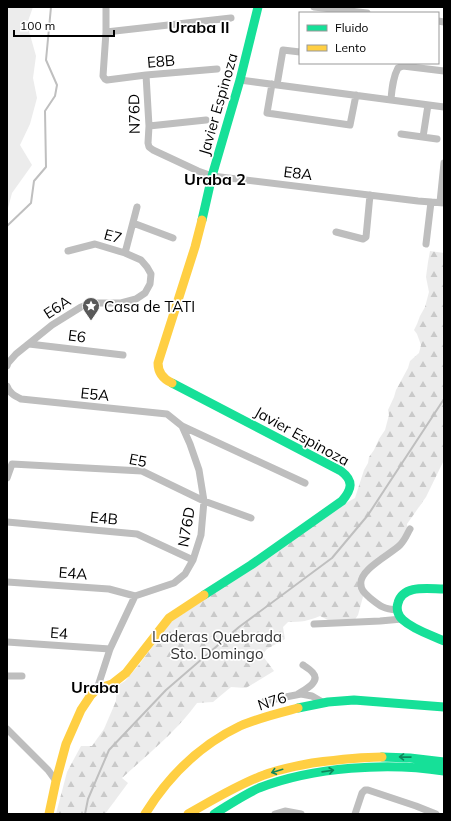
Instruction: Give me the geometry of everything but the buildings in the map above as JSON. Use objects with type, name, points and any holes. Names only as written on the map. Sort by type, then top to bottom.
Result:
[{"type":"street","points":[[106,7],[106,32],[230,18]]},
{"type":"street","name":"Javier Espinoza","points":[[49,814],[66,744],[81,710],[91,695],[98,689],[112,684],[126,673],[169,618],[251,565],[342,501],[350,490],[351,484],[349,478],[341,470],[168,381],[158,372],[158,363],[195,247],[212,176],[240,80],[258,7]]},
{"type":"street","points":[[314,7],[358,12]]},
{"type":"street","name":"E8B","points":[[106,32],[104,76],[107,80],[217,69]]},
{"type":"street","points":[[299,52],[283,50],[267,113],[350,125],[356,95]]},
{"type":"street","points":[[391,99],[393,82],[398,68],[402,66],[444,71]]},
{"type":"street","name":"N76D","points":[[146,75],[149,126],[148,143],[149,147],[153,150]]},
{"type":"street","points":[[240,80],[444,107]]},
{"type":"street","points":[[423,136],[428,104]]},
{"type":"street","points":[[149,126],[206,120]]},
{"type":"street","points":[[401,134],[437,139]]},
{"type":"street","name":"E8A","points":[[153,150],[212,176],[442,203]]},
{"type":"street","points":[[442,203],[444,163]]},
{"type":"street","points":[[336,232],[363,239],[366,236],[370,195]]},
{"type":"street","points":[[426,244],[431,202]]},
{"type":"street","points":[[125,253],[137,207]]},
{"type":"street","points":[[132,223],[173,238]]},
{"type":"street","name":"E7","points":[[68,251],[95,244],[125,253],[141,260],[147,267]]},
{"type":"street","name":"E6A","points":[[29,344],[52,325],[81,307],[92,303],[121,302],[136,299],[145,293],[150,284],[151,274],[147,267]]},
{"type":"street","points":[[7,366],[16,354],[29,344]]},
{"type":"street","name":"E6","points":[[29,344],[123,355]]},
{"type":"street","name":"E5A","points":[[7,386],[13,395],[21,399],[167,414],[182,426],[305,483]]},
{"type":"street","name":"N76D","points":[[135,596],[174,583],[185,574],[193,560],[201,535],[204,501],[199,470],[182,426]]},
{"type":"street","name":"E5","points":[[7,478],[12,464],[142,471],[204,501],[252,518]]},
{"type":"street","name":"E4B","points":[[7,522],[137,534],[193,560]]},
{"type":"street","points":[[397,610],[388,610],[380,606],[365,594],[360,584],[361,580],[369,569],[403,542],[410,529]]},
{"type":"street","name":"E4A","points":[[7,582],[109,589],[135,596]]},
{"type":"street","points":[[444,589],[420,588],[405,592],[399,598],[397,610],[402,619],[414,627],[444,641]]},
{"type":"street","points":[[98,689],[110,649],[135,596]]},
{"type":"street","points":[[314,624],[402,619]]},
{"type":"street","name":"E4","points":[[7,642],[110,649]]},
{"type":"street","points":[[298,694],[311,685],[315,680],[314,674],[303,665]]},
{"type":"street","points":[[7,676],[22,676]]},
{"type":"street","points":[[265,701],[298,694],[312,696],[324,702]]},
{"type":"street","name":"N76","points":[[145,814],[164,786],[179,770],[200,751],[240,726],[292,709],[324,702],[354,700],[396,702],[444,707]]},
{"type":"street","points":[[7,729],[38,759],[56,781]]},
{"type":"street","points":[[188,814],[230,790],[259,776],[287,768],[323,761],[358,758],[413,758],[444,762]]},
{"type":"street","points":[[214,814],[264,786],[289,778],[358,767],[411,767],[444,771]]},
{"type":"street","points":[[355,814],[362,793],[365,790],[436,814]]},
{"type":"street","points":[[275,814],[285,811],[301,814]]},
{"type":"green space","points":[[7,7],[33,7],[27,24],[36,56],[33,78],[37,98],[30,124],[20,145],[32,165],[12,193],[7,212]]},
{"type":"green space","name":"Laderas Quebrada Sto. Domingo","points":[[430,251],[444,253],[444,460],[426,497],[407,524],[409,538],[384,555],[360,579],[364,593],[358,615],[354,621],[332,622],[320,616],[305,621],[288,622],[283,627],[285,639],[267,649],[262,655],[274,671],[246,688],[231,687],[213,702],[197,703],[171,733],[122,778],[128,783],[105,814],[56,814],[67,772],[81,746],[92,746],[104,729],[116,701],[117,686],[125,681],[138,666],[171,622],[355,498],[369,457],[385,430],[389,415],[388,410],[396,390],[408,368],[410,361],[419,353],[421,345],[414,330],[425,307],[429,292],[426,277]]},
{"type":"waterway","points":[[7,226],[31,203],[34,181],[46,167],[45,111],[55,96],[57,85],[46,60],[51,7]]},
{"type":"waterway","points":[[85,814],[88,799],[109,750],[166,690],[239,627],[332,558],[368,515],[444,399]]},
{"type":"traffic: fast","points":[[202,220],[212,176],[240,80],[258,7]]},
{"type":"traffic: fast","points":[[172,383],[341,471],[350,482],[350,489],[342,501],[251,565],[204,595]]},
{"type":"traffic: fast","points":[[444,589],[424,588],[411,590],[401,597],[397,608],[400,616],[407,624],[444,641]]},
{"type":"traffic: fast","points":[[298,708],[328,702],[354,700],[444,707]]},
{"type":"traffic: fast","points":[[382,757],[410,758],[444,762]]},
{"type":"traffic: fast","points":[[214,814],[259,788],[303,775],[351,768],[375,767],[422,768],[444,771]]},
{"type":"traffic: slow","points":[[172,383],[166,380],[162,375],[159,370],[158,363],[195,247],[202,220]]},
{"type":"traffic: slow","points":[[49,814],[66,744],[81,710],[91,695],[97,689],[112,684],[126,673],[169,618],[204,595]]},
{"type":"traffic: slow","points":[[145,814],[164,787],[198,752],[240,726],[298,708]]},
{"type":"traffic: slow","points":[[188,814],[244,783],[276,771],[312,763],[355,758],[382,757]]},
{"type":"place","name":"Casa de TATI","points":[[91,321]]},
{"type":"district","name":"Uraba II","points":[[199,27]]},
{"type":"district","name":"Uraba 2","points":[[215,179]]},
{"type":"district","name":"Uraba","points":[[95,687]]}]
